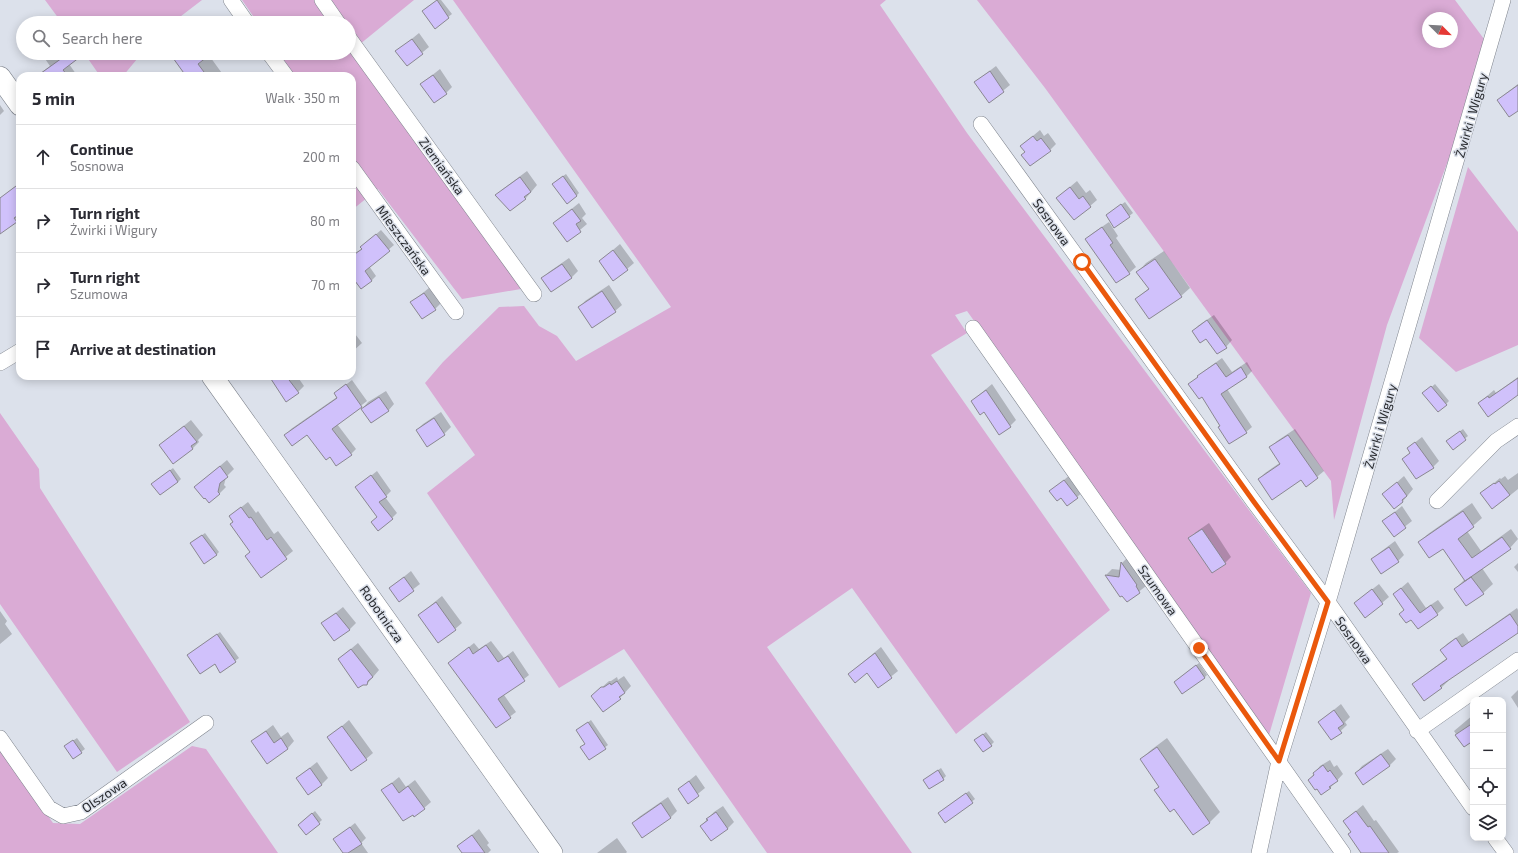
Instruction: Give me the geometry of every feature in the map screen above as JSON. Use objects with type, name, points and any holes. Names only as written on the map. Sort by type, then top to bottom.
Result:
[{"type":"street","points":[[231,0],[242,16]]},
{"type":"street","points":[[322,0],[333,16]]},
{"type":"street","name":"Żwirki i Wigury","points":[[1259,853],[1279,761],[1328,602],[1504,0]]},
{"type":"street","name":"Ziemiańska","points":[[356,48],[534,294]]},
{"type":"street","points":[[274,60],[283,72]]},
{"type":"street","points":[[0,77],[16,99]]},
{"type":"street","name":"Sosnowa","points":[[981,124],[1328,602],[1417,731],[1471,805]]},
{"type":"street","name":"Mieszczańska","points":[[356,174],[456,312]]},
{"type":"street","name":"Szumowa","points":[[973,328],[1343,853]]},
{"type":"street","points":[[0,363],[16,353]]},
{"type":"street","name":"Robotnicza","points":[[215,380],[552,853]]},
{"type":"street","points":[[1437,501],[1496,441],[1518,426]]},
{"type":"street","points":[[1417,731],[1518,660]]},
{"type":"street","name":"Olszowa","points":[[0,738],[49,808],[64,816],[81,812],[206,723]]},
{"type":"street","points":[[1497,841],[1506,853]]},
{"type":"shaded area","points":[[45,0],[202,0],[181,16],[57,16]]},
{"type":"shaded area","points":[[242,0],[414,0],[356,47],[356,16],[253,16]]},
{"type":"shaded area","points":[[453,0],[886,0],[880,5],[967,133],[1311,593],[1269,735],[967,311],[955,315],[967,333],[931,355],[1110,610],[956,734],[852,588],[767,647],[912,853],[767,853],[624,649],[559,688],[427,493],[475,455],[425,383],[443,362],[499,307],[524,306],[539,326],[557,336],[576,361],[671,307]]},
{"type":"shaded area","points":[[977,0],[1455,0],[1484,39],[1452,150],[1387,325],[1334,520],[1331,481],[1045,88]]},
{"type":"shaded area","points":[[356,52],[521,289],[462,299],[378,189],[356,207],[356,72],[292,72],[284,60],[356,60]]},
{"type":"shaded area","points":[[89,60],[136,60],[126,72],[97,72]]},
{"type":"shaded area","points":[[1468,167],[1518,232],[1518,345],[1456,372],[1419,338]]},
{"type":"shaded area","points":[[0,413],[39,469],[40,488],[190,722],[117,772],[0,604]]},
{"type":"shaded area","points":[[192,746],[206,749],[278,853],[0,853],[0,748],[53,823],[80,824]]},
{"type":"building","points":[[437,0],[449,18],[435,29],[422,11]]},
{"type":"building","points":[[412,39],[423,54],[407,66],[395,51]]},
{"type":"building","points":[[59,60],[76,60],[63,70],[65,72],[43,72]]},
{"type":"building","points":[[174,60],[203,60],[198,64],[204,72],[183,72]]},
{"type":"building","points":[[990,71],[1004,92],[989,103],[974,82]]},
{"type":"building","points":[[433,75],[447,94],[434,103],[420,84]]},
{"type":"building","points":[[1518,85],[1518,111],[1509,117],[1497,100]]},
{"type":"building","points":[[1033,136],[1037,141],[1041,138],[1051,151],[1030,166],[1021,155],[1025,152],[1020,146]]},
{"type":"building","points":[[563,176],[577,196],[567,204],[552,184]]},
{"type":"building","points":[[520,177],[531,192],[524,197],[526,199],[510,211],[495,195]]},
{"type":"building","points":[[16,186],[16,217],[14,218],[16,223],[0,234],[0,198]]},
{"type":"building","points":[[1070,187],[1079,199],[1083,196],[1091,207],[1074,220],[1056,198]]},
{"type":"building","points":[[1121,204],[1130,217],[1114,228],[1106,215]]},
{"type":"building","points":[[572,209],[581,221],[576,224],[581,232],[567,242],[553,223]]},
{"type":"building","points":[[1102,227],[1113,243],[1110,245],[1130,274],[1116,283],[1085,239]]},
{"type":"building","points":[[376,234],[390,251],[365,271],[372,281],[361,289],[356,282],[356,253],[362,249],[360,247]]},
{"type":"building","points":[[613,250],[628,270],[613,281],[599,261]]},
{"type":"building","points":[[1155,259],[1182,297],[1149,319],[1135,299],[1149,289],[1136,272]]},
{"type":"building","points":[[562,264],[572,278],[551,292],[541,278]]},
{"type":"building","points":[[602,291],[616,312],[592,328],[578,307]]},
{"type":"building","points":[[424,293],[436,310],[422,319],[410,302]]},
{"type":"building","points":[[1207,320],[1227,348],[1217,354],[1206,339],[1200,343],[1192,331]]},
{"type":"building","points":[[1216,363],[1226,377],[1241,367],[1247,377],[1221,394],[1247,433],[1229,444],[1202,397],[1199,399],[1188,384]]},
{"type":"building","points":[[1518,378],[1518,395],[1488,417],[1478,403],[1488,396],[1489,398]]},
{"type":"building","points":[[272,380],[289,380],[299,393],[286,402]]},
{"type":"building","points":[[346,384],[362,407],[332,429],[352,455],[336,466],[330,457],[326,460],[307,435],[292,446],[284,435],[337,398],[334,393]]},
{"type":"building","points":[[1431,386],[1447,405],[1438,412],[1422,393]]},
{"type":"building","points":[[986,390],[1011,427],[999,435],[984,412],[980,415],[971,401]]},
{"type":"building","points":[[379,397],[389,411],[371,423],[361,409]]},
{"type":"building","points":[[434,418],[445,435],[427,447],[416,430]]},
{"type":"building","points":[[184,426],[197,442],[191,446],[193,449],[173,464],[159,445]]},
{"type":"building","points":[[1460,431],[1466,440],[1453,450],[1446,441]]},
{"type":"building","points":[[1288,435],[1318,478],[1306,487],[1301,480],[1272,500],[1258,479],[1280,464],[1269,447]]},
{"type":"building","points":[[1415,442],[1434,468],[1416,479],[1402,459],[1410,453],[1407,448]]},
{"type":"building","points":[[220,466],[228,477],[220,483],[218,492],[220,494],[209,503],[194,487]]},
{"type":"building","points":[[170,470],[178,482],[160,495],[151,484]]},
{"type":"building","points":[[371,475],[387,497],[379,502],[393,519],[378,531],[371,522],[377,517],[355,487]]},
{"type":"building","points":[[1064,480],[1078,498],[1067,506],[1061,498],[1057,501],[1049,491]]},
{"type":"building","points":[[1499,481],[1510,495],[1492,509],[1480,493]]},
{"type":"building","points":[[1397,482],[1407,496],[1402,500],[1403,502],[1394,509],[1382,494]]},
{"type":"building","points":[[241,507],[249,518],[251,517],[267,540],[271,537],[287,559],[261,578],[245,556],[250,552],[230,524],[233,522],[229,516]]},
{"type":"building","points":[[1463,511],[1474,527],[1458,539],[1472,558],[1502,537],[1511,549],[1465,581],[1443,549],[1429,558],[1418,542]]},
{"type":"building","points":[[1395,512],[1406,528],[1394,537],[1382,521]]},
{"type":"building","points":[[1202,529],[1226,564],[1212,573],[1188,538]]},
{"type":"building","points":[[202,535],[217,555],[204,564],[190,543]]},
{"type":"building","points":[[1389,547],[1399,562],[1381,574],[1371,559]]},
{"type":"building","points":[[1121,562],[1137,585],[1136,586],[1140,593],[1127,602],[1122,596],[1120,597],[1105,575],[1119,577]]},
{"type":"building","points":[[404,577],[414,591],[399,602],[389,588]]},
{"type":"building","points":[[1471,577],[1484,594],[1466,606],[1454,589]]},
{"type":"building","points":[[1401,588],[1420,613],[1431,605],[1438,615],[1418,629],[1411,620],[1406,623],[1399,614],[1404,610],[1393,594]]},
{"type":"building","points":[[1372,589],[1383,604],[1365,618],[1354,603]]},
{"type":"building","points":[[436,602],[456,630],[438,643],[418,615]]},
{"type":"building","points":[[336,613],[350,630],[334,641],[321,623]]},
{"type":"building","points":[[1510,614],[1518,626],[1518,633],[1440,686],[1442,688],[1424,701],[1412,684],[1447,659],[1440,650],[1456,638],[1462,647]]},
{"type":"building","points":[[217,634],[236,662],[220,673],[215,664],[200,674],[187,655]]},
{"type":"building","points":[[486,645],[498,662],[508,656],[525,681],[498,699],[511,718],[496,728],[448,663],[469,647],[473,654]]},
{"type":"building","points":[[351,649],[373,677],[368,681],[367,685],[363,685],[358,688],[338,659]]},
{"type":"building","points":[[875,653],[892,678],[878,688],[867,673],[855,683],[848,674]]},
{"type":"building","points":[[1196,665],[1205,678],[1182,694],[1174,682]]},
{"type":"building","points":[[617,681],[625,693],[619,697],[621,699],[603,712],[591,696],[601,687],[604,687],[610,683],[611,685]]},
{"type":"building","points":[[1334,710],[1344,724],[1338,728],[1342,733],[1331,740],[1318,722]]},
{"type":"building","points":[[588,722],[606,749],[589,760],[580,747],[585,744],[576,730]]},
{"type":"building","points":[[1470,725],[1470,743],[1464,747],[1455,735]]},
{"type":"building","points":[[342,726],[367,760],[351,771],[327,737]]},
{"type":"building","points":[[266,731],[274,743],[281,738],[288,749],[267,764],[251,741]]},
{"type":"building","points":[[983,734],[992,746],[983,752],[974,740]]},
{"type":"building","points":[[73,740],[82,753],[73,759],[64,746]]},
{"type":"building","points":[[1157,747],[1210,823],[1193,835],[1174,809],[1170,812],[1154,790],[1159,787],[1140,759]]},
{"type":"building","points":[[1381,754],[1390,766],[1363,785],[1355,773]]},
{"type":"building","points":[[1323,765],[1328,772],[1330,770],[1338,781],[1321,795],[1317,789],[1315,790],[1308,780],[1314,775],[1313,773]]},
{"type":"building","points":[[310,768],[322,785],[308,795],[296,778]]},
{"type":"building","points":[[938,770],[944,780],[929,789],[923,780]]},
{"type":"building","points":[[689,781],[699,796],[688,804],[678,789]]},
{"type":"building","points":[[392,783],[399,793],[408,786],[425,809],[414,817],[413,815],[403,821],[381,790]]},
{"type":"building","points":[[966,793],[973,803],[945,823],[938,813]]},
{"type":"building","points":[[661,803],[671,818],[642,838],[632,823]]},
{"type":"building","points":[[1356,811],[1368,827],[1370,826],[1389,853],[1361,853],[1348,834],[1351,832],[1343,821]]},
{"type":"building","points":[[716,812],[728,829],[711,841],[700,826],[708,820],[706,819]]},
{"type":"building","points":[[312,813],[320,824],[306,835],[298,825]]},
{"type":"building","points":[[350,827],[362,844],[348,853],[343,853],[333,839]]},
{"type":"building","points":[[472,835],[485,853],[462,853],[457,846]]},
{"type":"route","points":[[1082,262],[1254,502],[1328,602],[1279,761],[1199,648]]}]
